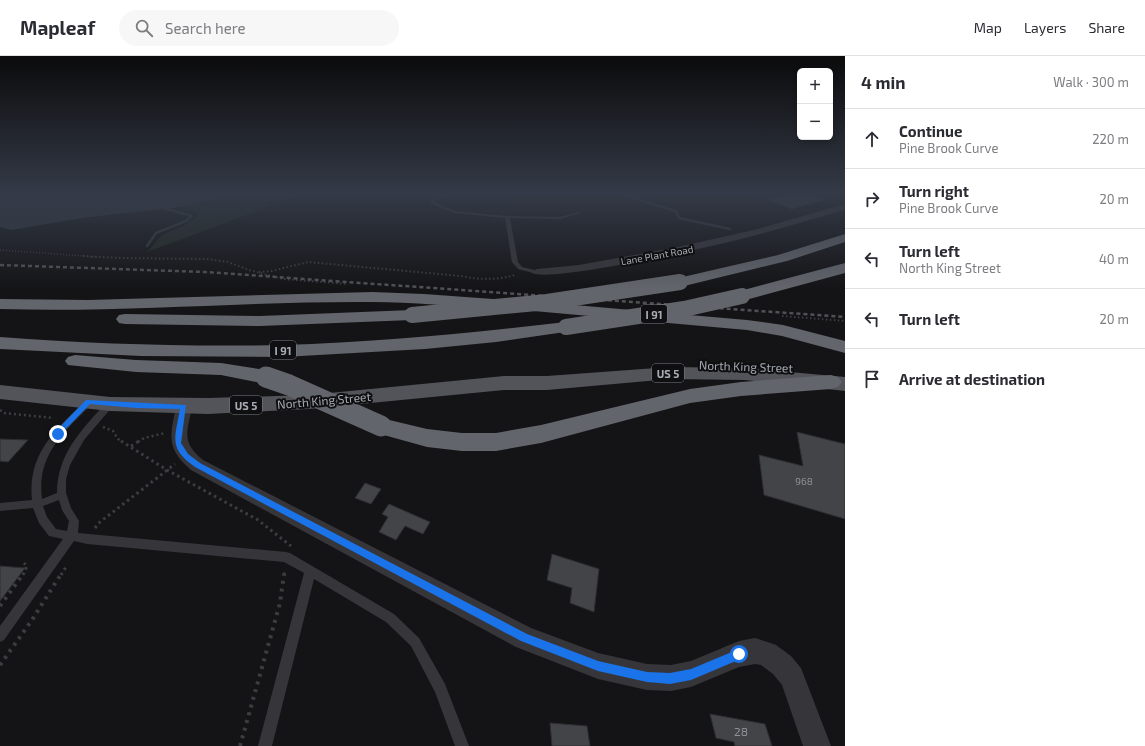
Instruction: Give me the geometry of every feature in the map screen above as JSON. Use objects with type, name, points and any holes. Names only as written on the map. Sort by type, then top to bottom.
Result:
[{"type":"highway","name":"I 91","points":[[0,311],[118,319],[217,321],[333,319],[412,315],[582,298],[680,282],[782,258],[845,238]]},
{"type":"highway","name":"I 91","points":[[0,343],[179,351],[318,350],[457,340],[566,327],[684,309],[742,296],[845,268]]},
{"type":"highway","points":[[0,304],[94,306],[340,297],[419,298],[747,325],[783,331],[845,347]]},
{"type":"highway","points":[[0,352],[117,365],[221,369],[266,377],[381,426],[427,438],[462,442],[496,442],[541,434],[690,396],[741,389],[840,380]]},
{"type":"main road","name":"North King Street","points":[[0,392],[99,403],[184,407],[309,402],[504,383],[547,383],[626,376],[696,373],[745,374],[840,380]]},
{"type":"street","name":"Lane Plant Road","points":[[537,272],[588,267],[705,246],[783,225]]},
{"type":"street","points":[[184,407],[178,443],[191,461],[525,638],[598,666],[647,677],[670,678],[691,674],[739,654],[755,651],[767,654],[782,665],[792,677],[817,746]]},
{"type":"lane","points":[[508,225],[515,262],[520,268],[537,272]]},
{"type":"lane","points":[[0,636],[72,536],[74,521],[66,508],[62,495],[61,479],[75,445],[99,403]]},
{"type":"lane","points":[[99,403],[58,434],[45,451],[38,469],[36,486],[38,504],[43,519],[53,533],[88,539],[286,557],[390,618],[415,642],[440,689],[462,746]]},
{"type":"lane","points":[[0,507],[38,504],[62,495]]},
{"type":"lane","points":[[265,746],[310,571]]},
{"type":"path","points":[[257,272],[272,272],[294,264],[308,262],[461,276],[484,280],[502,279],[517,274],[520,268]]},
{"type":"path","points":[[0,410],[4,413],[54,418]]},
{"type":"path","points":[[131,446],[144,438],[165,433]]},
{"type":"path","points":[[88,539],[100,522],[191,461]]},
{"type":"path","points":[[0,606],[26,571],[28,566],[24,564]]},
{"type":"path","points":[[0,665],[68,565]]},
{"type":"shaded area","points":[[0,225],[39,225],[11,230],[0,227]]},
{"type":"shaded area","points":[[219,225],[147,252],[162,235],[183,226]]},
{"type":"building","points":[[797,432],[845,444],[845,519],[764,495],[759,455],[803,466]]},
{"type":"building","points":[[0,439],[28,440],[8,462],[0,461]]},
{"type":"building","points":[[365,483],[381,489],[371,504],[355,498]]},
{"type":"building","points":[[389,504],[430,522],[423,534],[405,526],[396,540],[379,532],[388,517],[382,514]]},
{"type":"building","points":[[552,554],[599,569],[594,612],[570,603],[572,588],[547,580]]},
{"type":"building","points":[[0,566],[25,568],[0,601]]},
{"type":"building","points":[[710,714],[765,724],[772,746],[735,746],[734,742],[716,738]]},
{"type":"building","points":[[550,723],[587,726],[590,746],[552,746]]},
{"type":"waterway","points":[[147,246],[156,233],[176,225]]},
{"type":"waterway","points":[[712,225],[730,229]]},
{"type":"railway","points":[[0,265],[205,272],[845,317]]},
{"type":"route","points":[[58,434],[89,402],[136,406],[184,407],[178,443],[186,456],[197,465],[525,638],[598,666],[647,677],[670,678],[691,674],[710,668],[739,654]]}]
